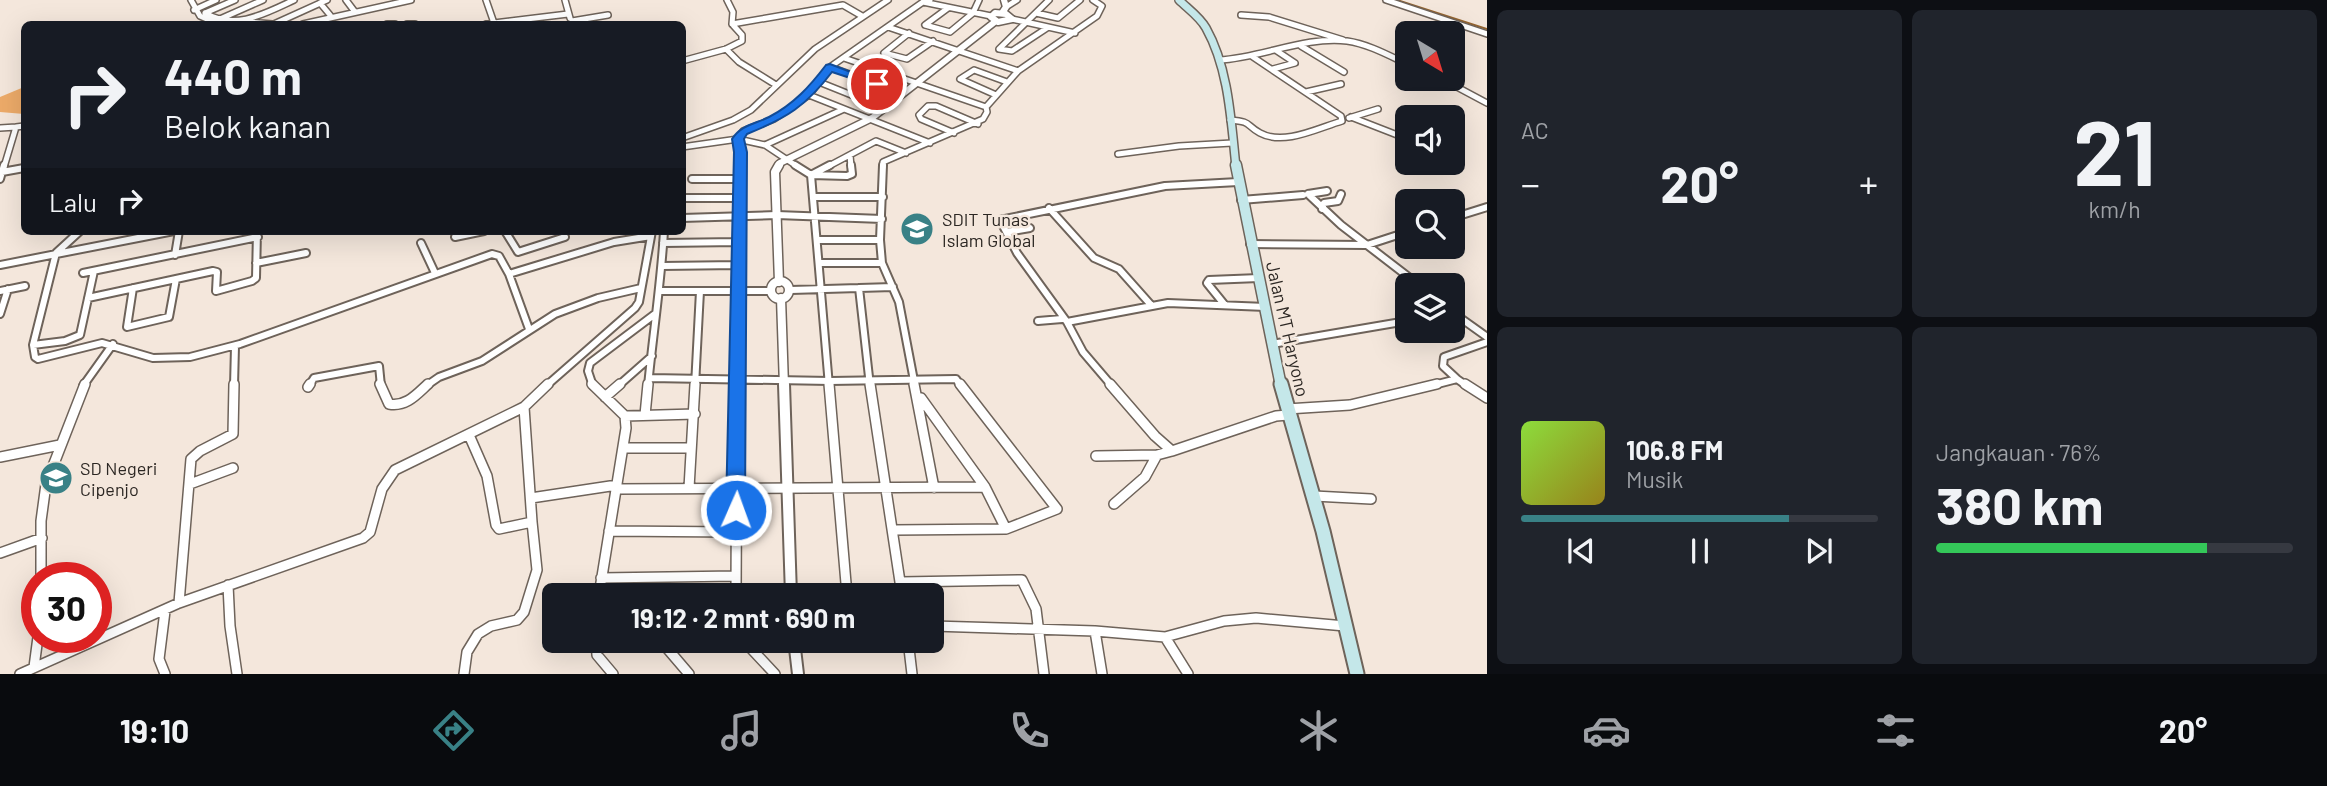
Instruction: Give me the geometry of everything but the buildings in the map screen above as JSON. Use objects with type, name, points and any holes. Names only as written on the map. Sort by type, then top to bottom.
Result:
[{"type":"main road","name":"Jalan MT Haryono","points":[[1179,0],[1205,26],[1219,60],[1241,200],[1272,344],[1288,412],[1314,496],[1357,674]]},
{"type":"street","points":[[191,0],[194,9],[202,20],[206,21]]},
{"type":"street","points":[[194,9],[205,2],[216,0]]},
{"type":"street","points":[[234,0],[205,13],[219,19],[250,20],[294,0]]},
{"type":"street","points":[[219,19],[263,0]]},
{"type":"street","points":[[280,21],[327,0]]},
{"type":"street","points":[[346,0],[355,12]]},
{"type":"street","points":[[329,20],[379,6],[376,0]]},
{"type":"street","points":[[329,20],[411,0]]},
{"type":"street","points":[[486,0],[493,21]]},
{"type":"street","points":[[565,0],[572,21]]},
{"type":"street","points":[[686,60],[726,49],[742,41],[742,35],[732,24],[733,12],[727,0]]},
{"type":"street","points":[[686,137],[733,120],[751,110],[815,49],[888,0]]},
{"type":"street","points":[[736,583],[734,532],[738,379],[738,139],[743,131],[774,119],[809,95],[830,67],[923,2],[930,0]]},
{"type":"street","points":[[948,8],[925,25],[949,32],[973,13],[978,0]]},
{"type":"street","points":[[1004,0],[1004,10],[1012,19],[1075,33]]},
{"type":"street","points":[[779,282],[775,172],[780,163],[872,118],[961,50],[1017,0]]},
{"type":"street","points":[[1047,28],[1012,51],[1000,50],[1049,0]]},
{"type":"street","points":[[1036,13],[1058,18],[1080,0]]},
{"type":"street","points":[[883,162],[978,124],[987,115],[986,107],[1018,71],[1101,12],[1101,6],[1093,0]]},
{"type":"street","points":[[1386,0],[1487,34]]},
{"type":"street","points":[[923,2],[1006,22],[1012,19]]},
{"type":"street","points":[[320,3],[329,20]]},
{"type":"street","points":[[732,24],[843,5],[862,16]]},
{"type":"street","points":[[297,14],[302,21]]},
{"type":"street","points":[[510,21],[568,14]]},
{"type":"street","points":[[582,21],[608,15]]},
{"type":"street","points":[[1241,15],[1269,17],[1395,59]]},
{"type":"street","points":[[888,27],[1018,71]]},
{"type":"street","points":[[909,33],[884,53],[907,59],[933,41]]},
{"type":"street","points":[[1219,60],[1346,41]]},
{"type":"street","points":[[1301,46],[1344,72]]},
{"type":"street","points":[[726,49],[738,62],[776,85]]},
{"type":"street","points":[[1273,69],[1296,63],[1277,51]]},
{"type":"street","points":[[1253,57],[1307,92],[1341,117],[1342,121]]},
{"type":"street","points":[[845,58],[986,107]]},
{"type":"street","points":[[819,82],[859,97],[866,96],[877,87],[877,84],[830,67]]},
{"type":"street","points":[[996,95],[960,79],[974,70],[1007,82]]},
{"type":"street","points":[[1307,92],[1342,83]]},
{"type":"street","points":[[1464,91],[1487,103]]},
{"type":"street","points":[[809,95],[930,143]]},
{"type":"street","points":[[954,133],[921,119],[919,115],[928,106],[936,106],[978,124]]},
{"type":"street","points":[[740,152],[845,108]]},
{"type":"street","points":[[1230,120],[1249,121],[1260,133],[1284,138],[1378,109]]},
{"type":"street","points":[[1351,117],[1367,127],[1395,133]]},
{"type":"street","points":[[0,128],[21,126]]},
{"type":"street","points":[[16,127],[15,138],[3,161],[1,175],[21,169]]},
{"type":"street","points":[[15,138],[21,134]]},
{"type":"street","points":[[686,146],[738,139],[762,144],[811,174],[850,176],[850,156]]},
{"type":"street","points":[[811,174],[876,141],[906,153]]},
{"type":"street","points":[[884,142],[880,240],[882,263],[899,302],[934,488]]},
{"type":"street","points":[[1118,153],[1232,143]]},
{"type":"street","points":[[811,174],[819,263],[818,288],[830,381],[846,583]]},
{"type":"street","points":[[692,179],[738,178]]},
{"type":"street","points":[[1172,451],[1155,436],[1083,352],[1017,253],[1000,220],[1165,186],[1238,183]]},
{"type":"street","points":[[1327,191],[1308,194],[1322,209],[1403,273]]},
{"type":"street","points":[[1322,209],[1324,204],[1338,201],[1341,194]]},
{"type":"street","points":[[1241,200],[1303,195]]},
{"type":"street","points":[[813,197],[883,197]]},
{"type":"street","points":[[686,198],[738,198]]},
{"type":"street","points":[[1465,214],[1487,207]]},
{"type":"street","points":[[1049,208],[1094,258],[1119,269],[1151,305]]},
{"type":"street","points":[[686,218],[777,215],[882,219]]},
{"type":"street","points":[[1007,232],[1030,228]]},
{"type":"street","points":[[76,235],[57,253],[33,345],[35,357],[38,359],[96,344],[113,344],[153,358],[186,358],[235,346],[435,273],[496,254],[509,274],[529,329]]},
{"type":"street","points":[[0,265],[153,235]]},
{"type":"street","points":[[175,255],[178,235]]},
{"type":"street","points":[[83,273],[175,255],[254,235]]},
{"type":"street","points":[[88,298],[215,271],[214,290],[218,291],[254,280],[258,235]]},
{"type":"street","points":[[455,237],[465,235]]},
{"type":"street","points":[[507,235],[517,252],[565,237]]},
{"type":"street","points":[[509,274],[614,242],[646,235]]},
{"type":"street","points":[[20,674],[179,603],[363,538],[370,532],[382,489],[395,470],[524,407],[635,308],[651,235]]},
{"type":"street","points":[[645,415],[655,314],[661,292],[664,235]]},
{"type":"street","points":[[1250,244],[1367,245],[1395,236]]},
{"type":"street","points":[[817,240],[880,240]]},
{"type":"street","points":[[663,243],[738,242]]},
{"type":"street","points":[[421,243],[435,273]]},
{"type":"street","points":[[256,263],[306,253]]},
{"type":"street","points":[[819,263],[882,263]]},
{"type":"street","points":[[662,266],[738,265]]},
{"type":"street","points":[[33,345],[65,341],[80,335],[94,271]]},
{"type":"street","points":[[1224,303],[1207,283],[1209,280],[1259,278]]},
{"type":"street","points":[[133,288],[126,326],[129,327],[169,317],[176,279]]},
{"type":"street","points":[[768,291],[771,285],[779,282],[791,290]]},
{"type":"street","points":[[0,314],[4,290],[25,286]]},
{"type":"street","points":[[791,290],[893,287]]},
{"type":"street","points":[[308,387],[314,378],[379,366],[379,382],[389,404],[398,405],[422,391],[437,378],[472,367],[507,348],[529,329],[601,297],[641,288]]},
{"type":"street","points":[[859,288],[869,380],[901,582],[1020,579],[1026,585],[1036,609],[1044,674]]},
{"type":"street","points":[[768,291],[772,296],[781,298],[791,290]]},
{"type":"street","points":[[690,488],[700,291]]},
{"type":"street","points":[[661,292],[768,291]]},
{"type":"street","points":[[781,298],[790,583]]},
{"type":"street","points":[[1038,321],[1064,321],[1151,305],[1224,303],[1266,307]]},
{"type":"street","points":[[655,314],[590,363],[587,377],[625,416],[695,414]]},
{"type":"street","points":[[1465,321],[1487,337]]},
{"type":"street","points":[[1272,344],[1395,323]]},
{"type":"street","points":[[1487,342],[1444,357],[1443,366],[1457,379],[1487,398]]},
{"type":"street","points":[[41,562],[46,484],[83,386],[113,344]]},
{"type":"street","points":[[179,603],[191,459],[195,453],[233,434],[235,346]]},
{"type":"street","points":[[605,397],[652,356]]},
{"type":"street","points":[[650,378],[784,381],[958,380],[1057,509],[1006,529],[894,530]]},
{"type":"street","points":[[1096,456],[1157,455],[1288,412],[1350,405],[1457,379]]},
{"type":"street","points":[[918,395],[985,487],[1006,529]]},
{"type":"street","points":[[464,674],[464,655],[471,641],[481,631],[515,621],[524,612],[538,573],[524,407]]},
{"type":"street","points":[[600,583],[623,448],[625,416]]},
{"type":"street","points":[[469,435],[487,476],[496,525],[499,529],[505,529],[532,522]]},
{"type":"street","points":[[0,457],[60,445]]},
{"type":"street","points":[[623,448],[691,448]]},
{"type":"street","points":[[1114,504],[1153,469],[1157,455]]},
{"type":"street","points":[[190,484],[233,468]]},
{"type":"street","points":[[531,498],[617,487],[985,487]]},
{"type":"street","points":[[1314,496],[1371,499]]},
{"type":"street","points":[[609,531],[734,532]]},
{"type":"street","points":[[0,553],[42,538]]},
{"type":"street","points":[[601,578],[736,576]]},
{"type":"street","points":[[228,584],[230,626],[237,674]]},
{"type":"street","points":[[165,611],[159,660],[165,674]]},
{"type":"street","points":[[944,626],[1099,631],[1164,637],[1224,621],[1256,618],[1345,626]]},
{"type":"street","points":[[1099,631],[1102,674]]},
{"type":"street","points":[[1164,637],[1188,674]]},
{"type":"street","points":[[34,667],[36,653]]},
{"type":"street","points":[[597,653],[613,674]]},
{"type":"street","points":[[671,653],[689,674]]},
{"type":"street","points":[[755,653],[775,674]]},
{"type":"street","points":[[796,653],[798,674]]},
{"type":"street","points":[[910,653],[912,674]]},
{"type":"shaded area","points":[[21,88],[21,114],[0,112],[0,97]]},
{"type":"waterway","points":[[1397,0],[1487,29]]},
{"type":"place","name":"SDIT Tunas Islam Global","points":[[917,229]]},
{"type":"place","name":"SD Negeri Cipenjo","points":[[56,478]]},
{"type":"route","points":[[736,510],[738,139],[743,131],[774,119],[809,95],[830,67],[877,84]]}]
